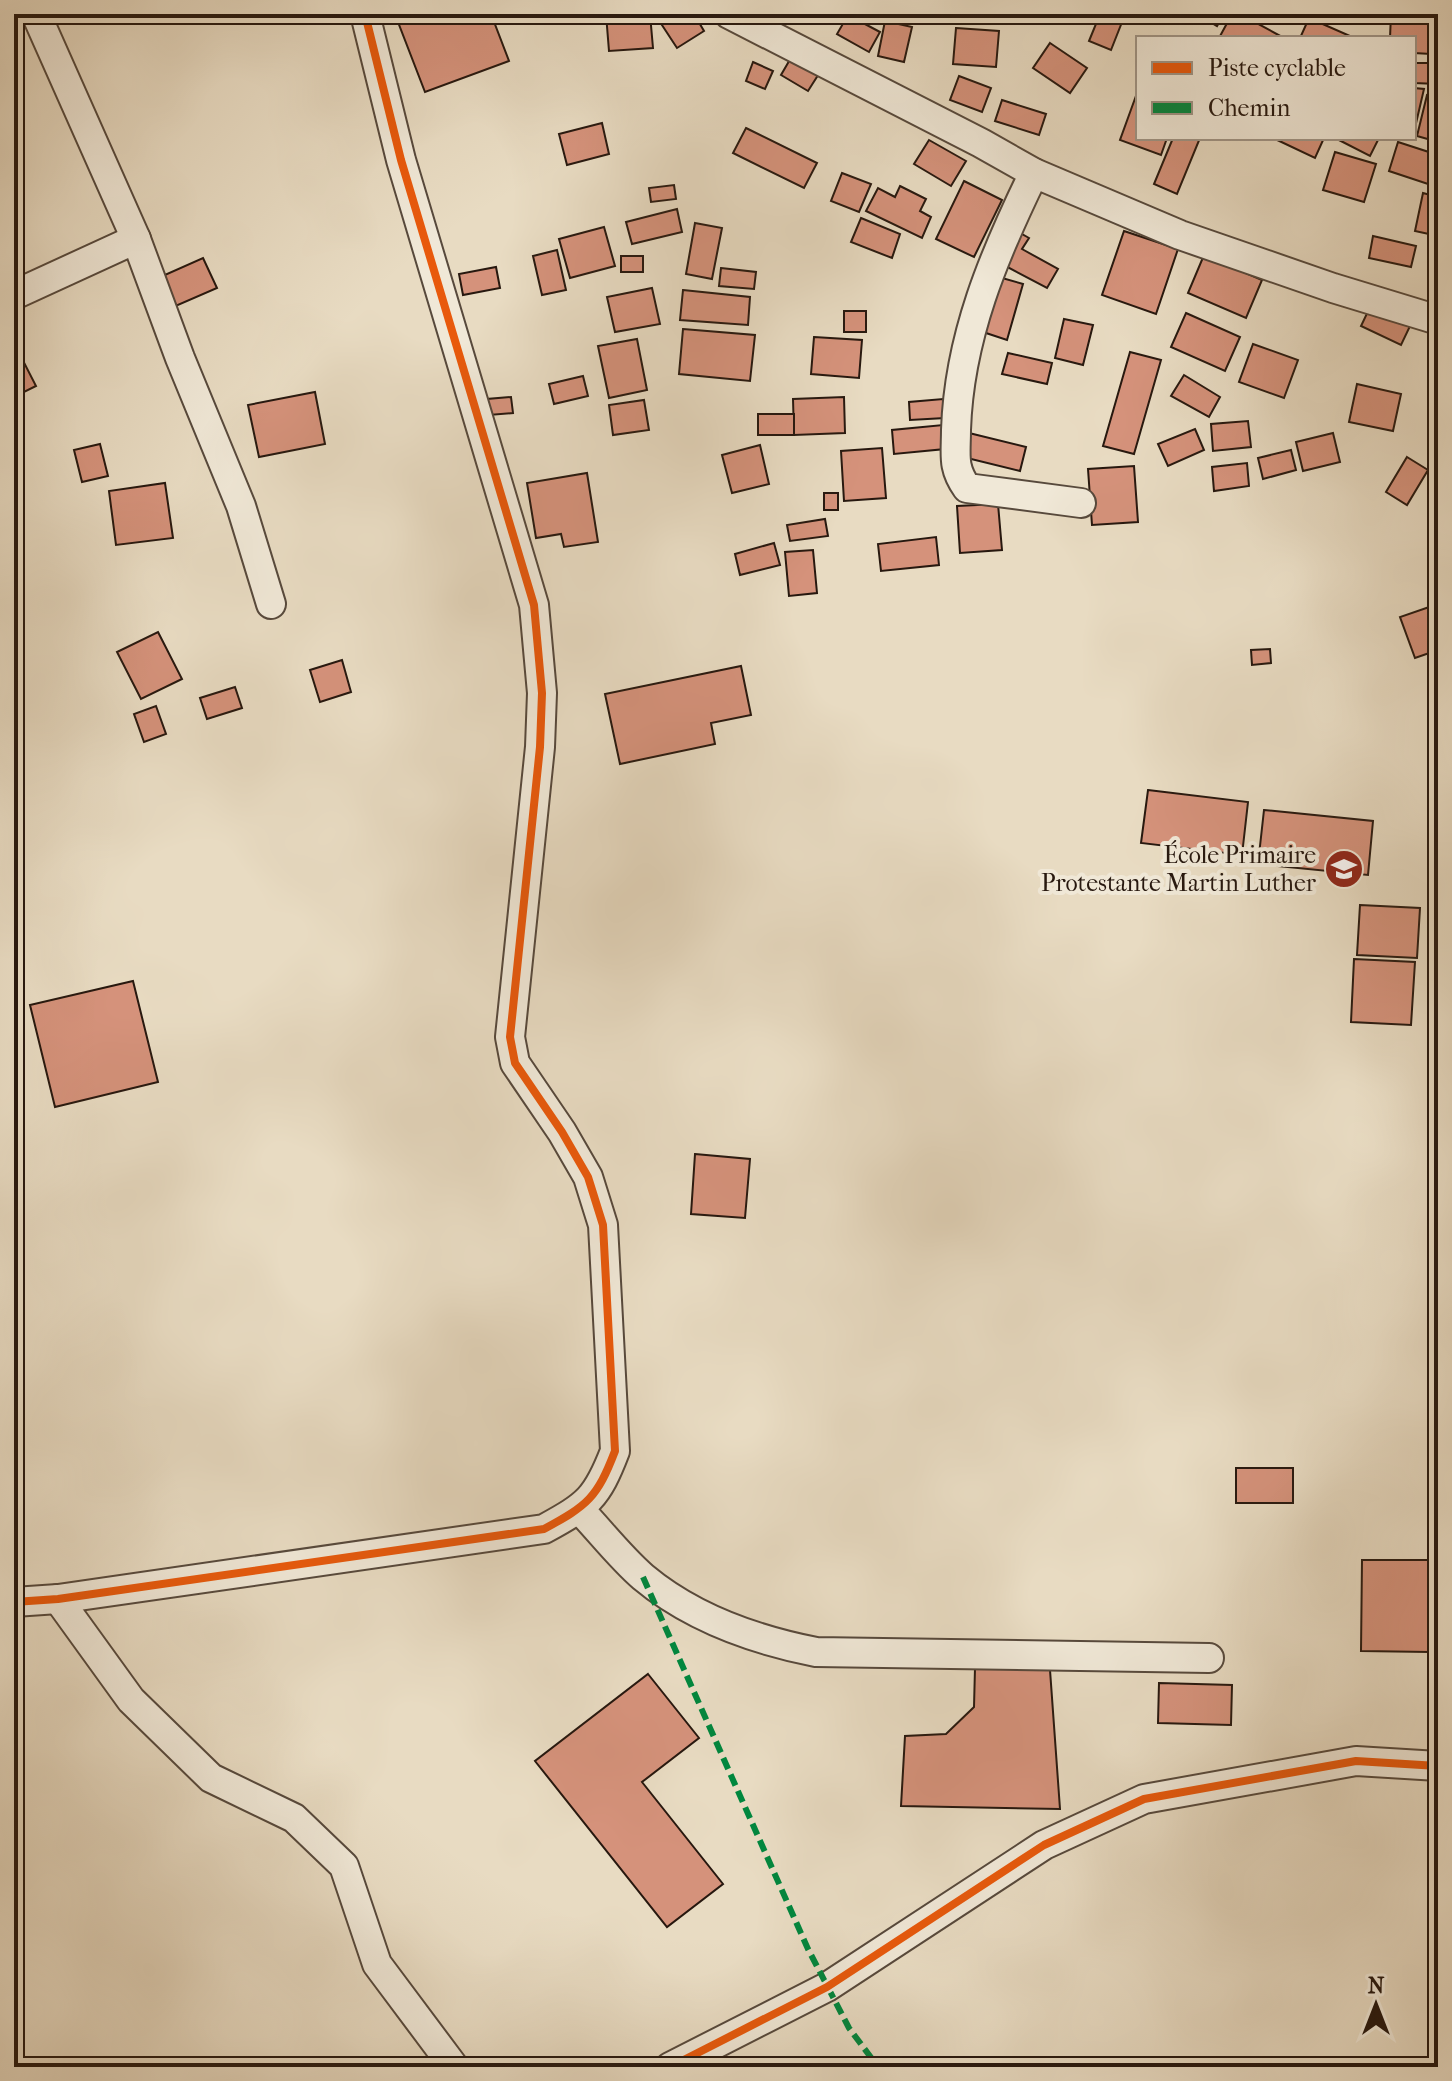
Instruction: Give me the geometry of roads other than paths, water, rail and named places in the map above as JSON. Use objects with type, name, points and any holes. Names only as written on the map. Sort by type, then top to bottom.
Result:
[{"type":"street","points":[[36,14],[136,239],[180,358],[241,506],[271,604]]},
{"type":"street","points":[[14,1602],[58,1599],[544,1529],[580,1510],[603,1482],[615,1451],[603,1225],[588,1177],[515,1063],[510,1037],[540,747],[542,693],[534,605],[401,160],[365,14]]},
{"type":"street","points":[[729,14],[1034,173],[1180,235],[1333,288],[1438,320]]},
{"type":"street","points":[[1034,173],[988,274],[971,324],[957,416],[957,473],[967,488],[1081,503]]},
{"type":"street","points":[[14,295],[136,239]]},
{"type":"street","points":[[580,1510],[643,1577],[726,1627],[775,1644],[816,1652],[1209,1658]]},
{"type":"street","points":[[58,1599],[131,1700],[211,1778],[294,1818],[344,1866],[377,1964],[454,2067]]},
{"type":"street","points":[[670,2067],[827,1987],[1044,1845],[1144,1799],[1356,1761],[1438,1766]]},
{"type":"place","name":"École Primaire Protestante Martin Luther","points":[[1344,869]]}]
